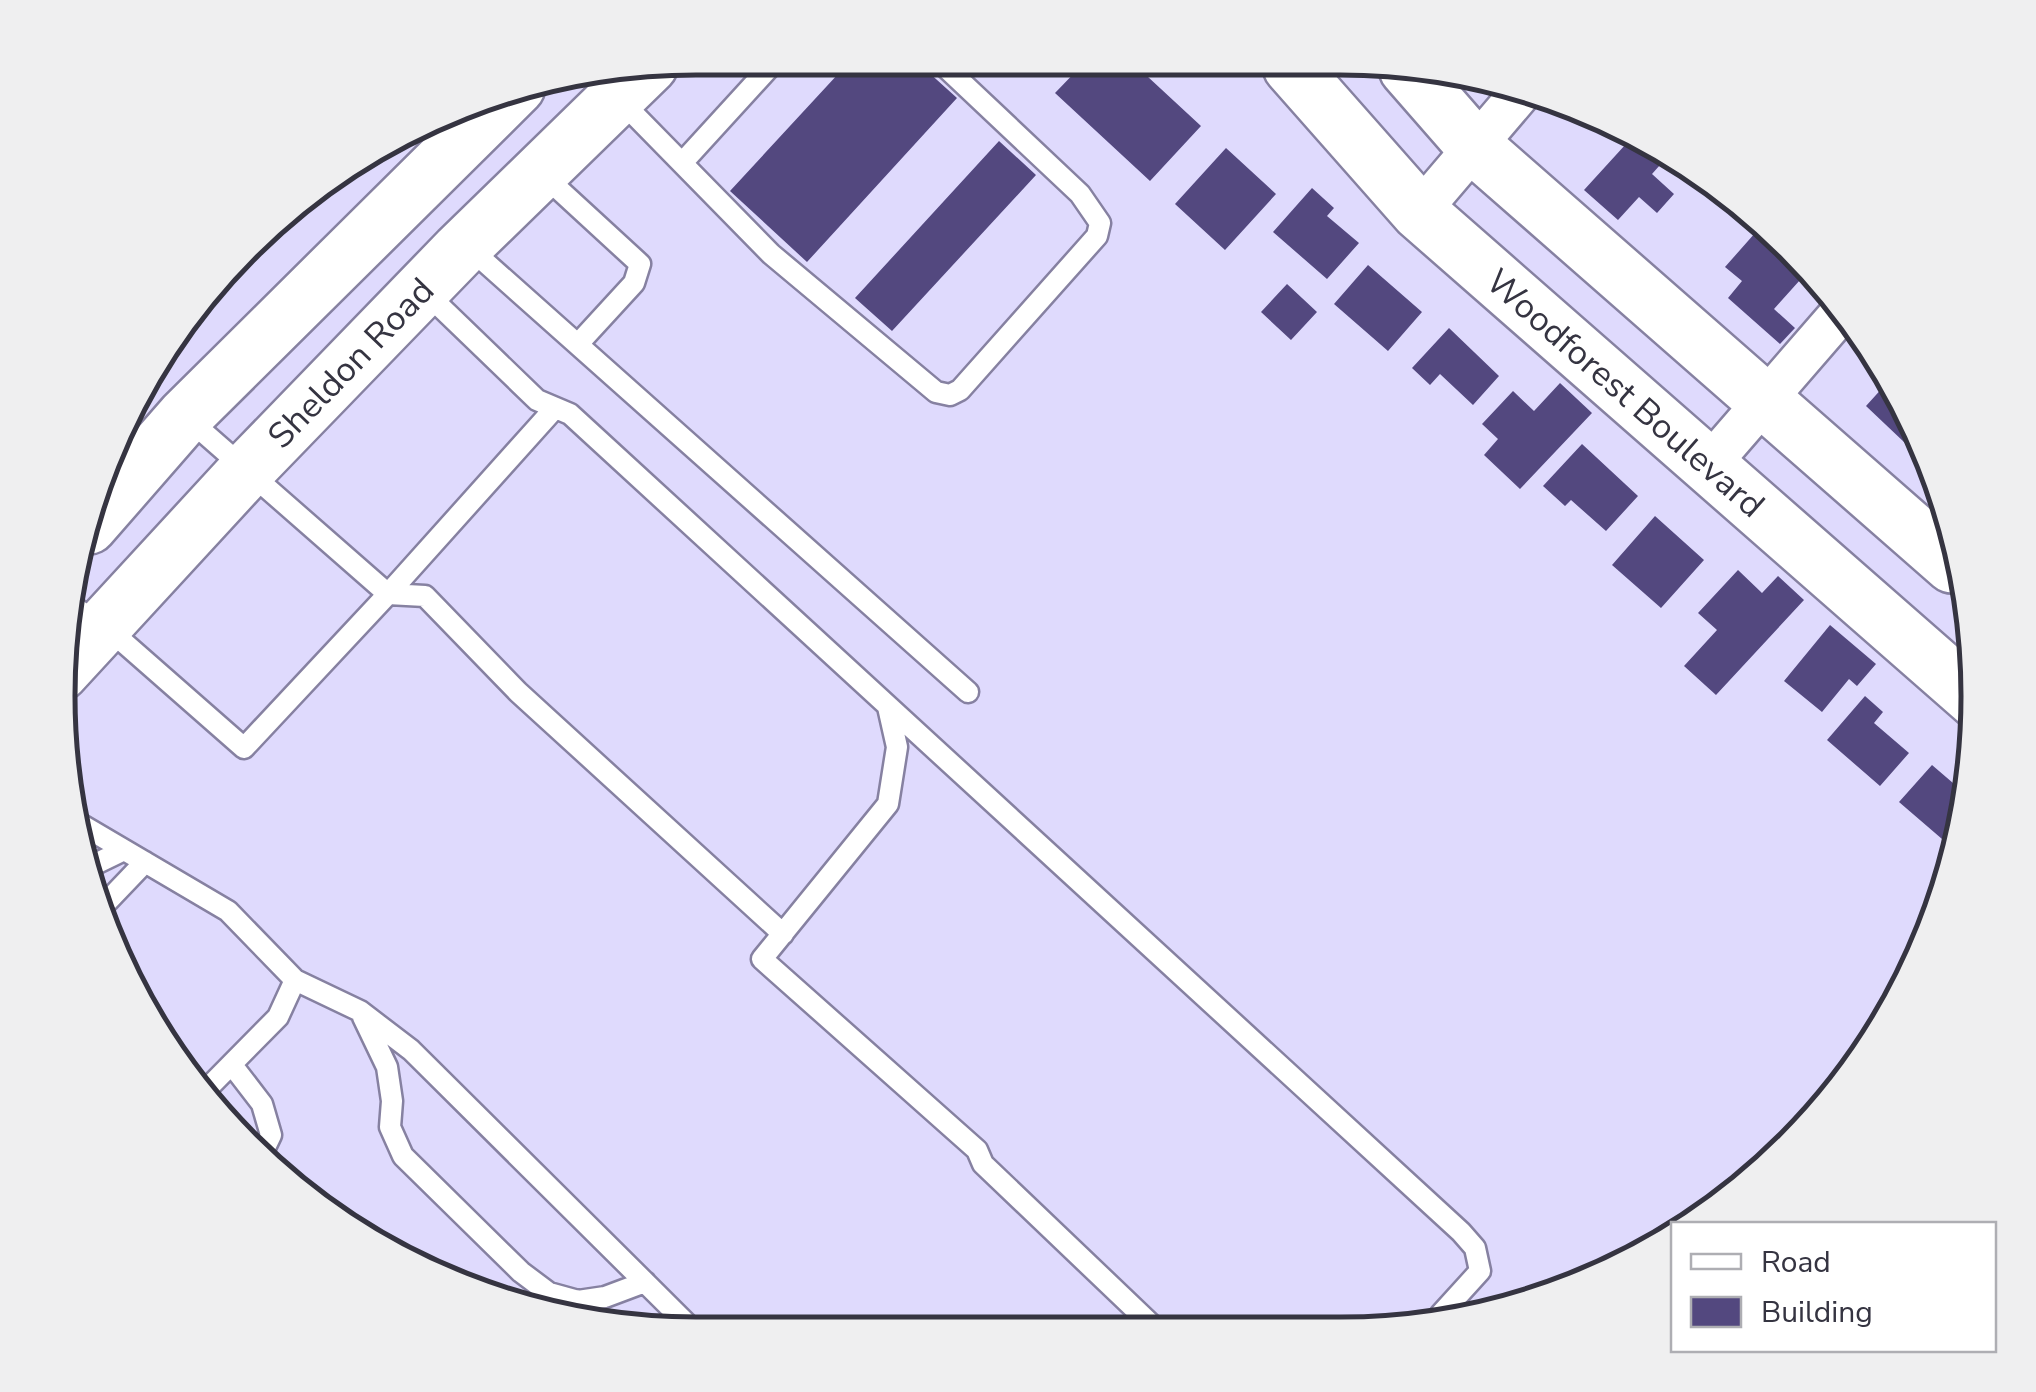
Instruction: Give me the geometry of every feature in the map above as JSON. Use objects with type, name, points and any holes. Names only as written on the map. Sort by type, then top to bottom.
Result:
[{"type":"main road","name":"Woodforest Boulevard","points":[[1298,75],[1419,212],[1961,686]]},
{"type":"main road","points":[[1416,80],[1476,148],[1945,559]]},
{"type":"main road","name":"Sheldon Road","points":[[88,615],[247,470],[466,244],[634,81]]},
{"type":"main road","points":[[104,509],[185,416],[494,109]]},
{"type":"street","points":[[1419,212],[1515,100]]},
{"type":"street","points":[[1709,465],[1835,321]]},
{"type":"lane","points":[[682,163],[762,75]]},
{"type":"lane","points":[[634,81],[682,163],[771,254],[936,392],[950,394],[960,390],[1097,236],[1100,222],[1080,194],[955,75]]},
{"type":"lane","points":[[540,172],[640,264],[634,283],[578,344]]},
{"type":"lane","points":[[466,244],[968,692]]},
{"type":"lane","points":[[422,289],[537,400],[566,411],[1462,1232],[1475,1248],[1480,1272],[1447,1307]]},
{"type":"lane","points":[[88,615],[244,748],[554,409]]},
{"type":"lane","points":[[185,416],[388,594],[425,596],[518,692],[784,934]]},
{"type":"lane","points":[[887,706],[898,746],[888,804],[762,959],[976,1150],[983,1164],[1144,1317]]},
{"type":"lane","points":[[90,830],[228,911],[296,980],[360,1011],[411,1050],[677,1317]]},
{"type":"lane","points":[[98,863],[124,850]]},
{"type":"lane","points":[[109,899],[144,862]]},
{"type":"lane","points":[[211,1084],[278,1017],[296,980]]},
{"type":"lane","points":[[360,1011],[387,1067],[392,1101],[390,1127],[402,1156],[522,1272],[549,1293],[578,1302],[645,1282]]},
{"type":"lane","points":[[232,1065],[262,1104],[271,1135],[267,1144]]},
{"type":"building","points":[[837,75],[932,75],[957,98],[807,262],[730,191]]},
{"type":"building","points":[[1072,75],[1146,75],[1201,126],[1150,181],[1055,93]]},
{"type":"building","points":[[999,141],[1036,175],[892,331],[855,298]]},
{"type":"building","points":[[1625,145],[1660,165],[1652,174],[1674,194],[1657,213],[1639,197],[1618,220],[1584,190]]},
{"type":"building","points":[[1226,148],[1276,194],[1225,250],[1175,204]]},
{"type":"building","points":[[1312,188],[1334,208],[1327,216],[1359,243],[1327,279],[1273,232]]},
{"type":"building","points":[[1754,234],[1800,280],[1774,309],[1795,328],[1780,344],[1728,298],[1742,281],[1725,267]]},
{"type":"building","points":[[1368,265],[1422,312],[1388,351],[1334,304]]},
{"type":"building","points":[[1287,284],[1317,312],[1291,340],[1261,312]]},
{"type":"building","points":[[1449,328],[1499,376],[1473,405],[1440,374],[1430,385],[1412,368]]},
{"type":"building","points":[[1560,383],[1592,413],[1520,489],[1484,455],[1498,439],[1482,424],[1513,391],[1534,411]]},
{"type":"building","points":[[1880,390],[1909,447],[1866,406]]},
{"type":"building","points":[[1582,444],[1638,496],[1606,531],[1571,500],[1565,506],[1543,486]]},
{"type":"building","points":[[1655,516],[1704,560],[1661,608],[1612,565]]},
{"type":"building","points":[[1738,570],[1762,593],[1778,576],[1804,600],[1716,695],[1684,666],[1717,630],[1698,613]]},
{"type":"building","points":[[1830,625],[1876,664],[1857,686],[1849,679],[1822,712],[1784,681]]},
{"type":"building","points":[[1865,696],[1883,712],[1874,723],[1909,753],[1880,786],[1827,740]]},
{"type":"building","points":[[1932,765],[1955,784],[1944,840],[1899,802]]}]
